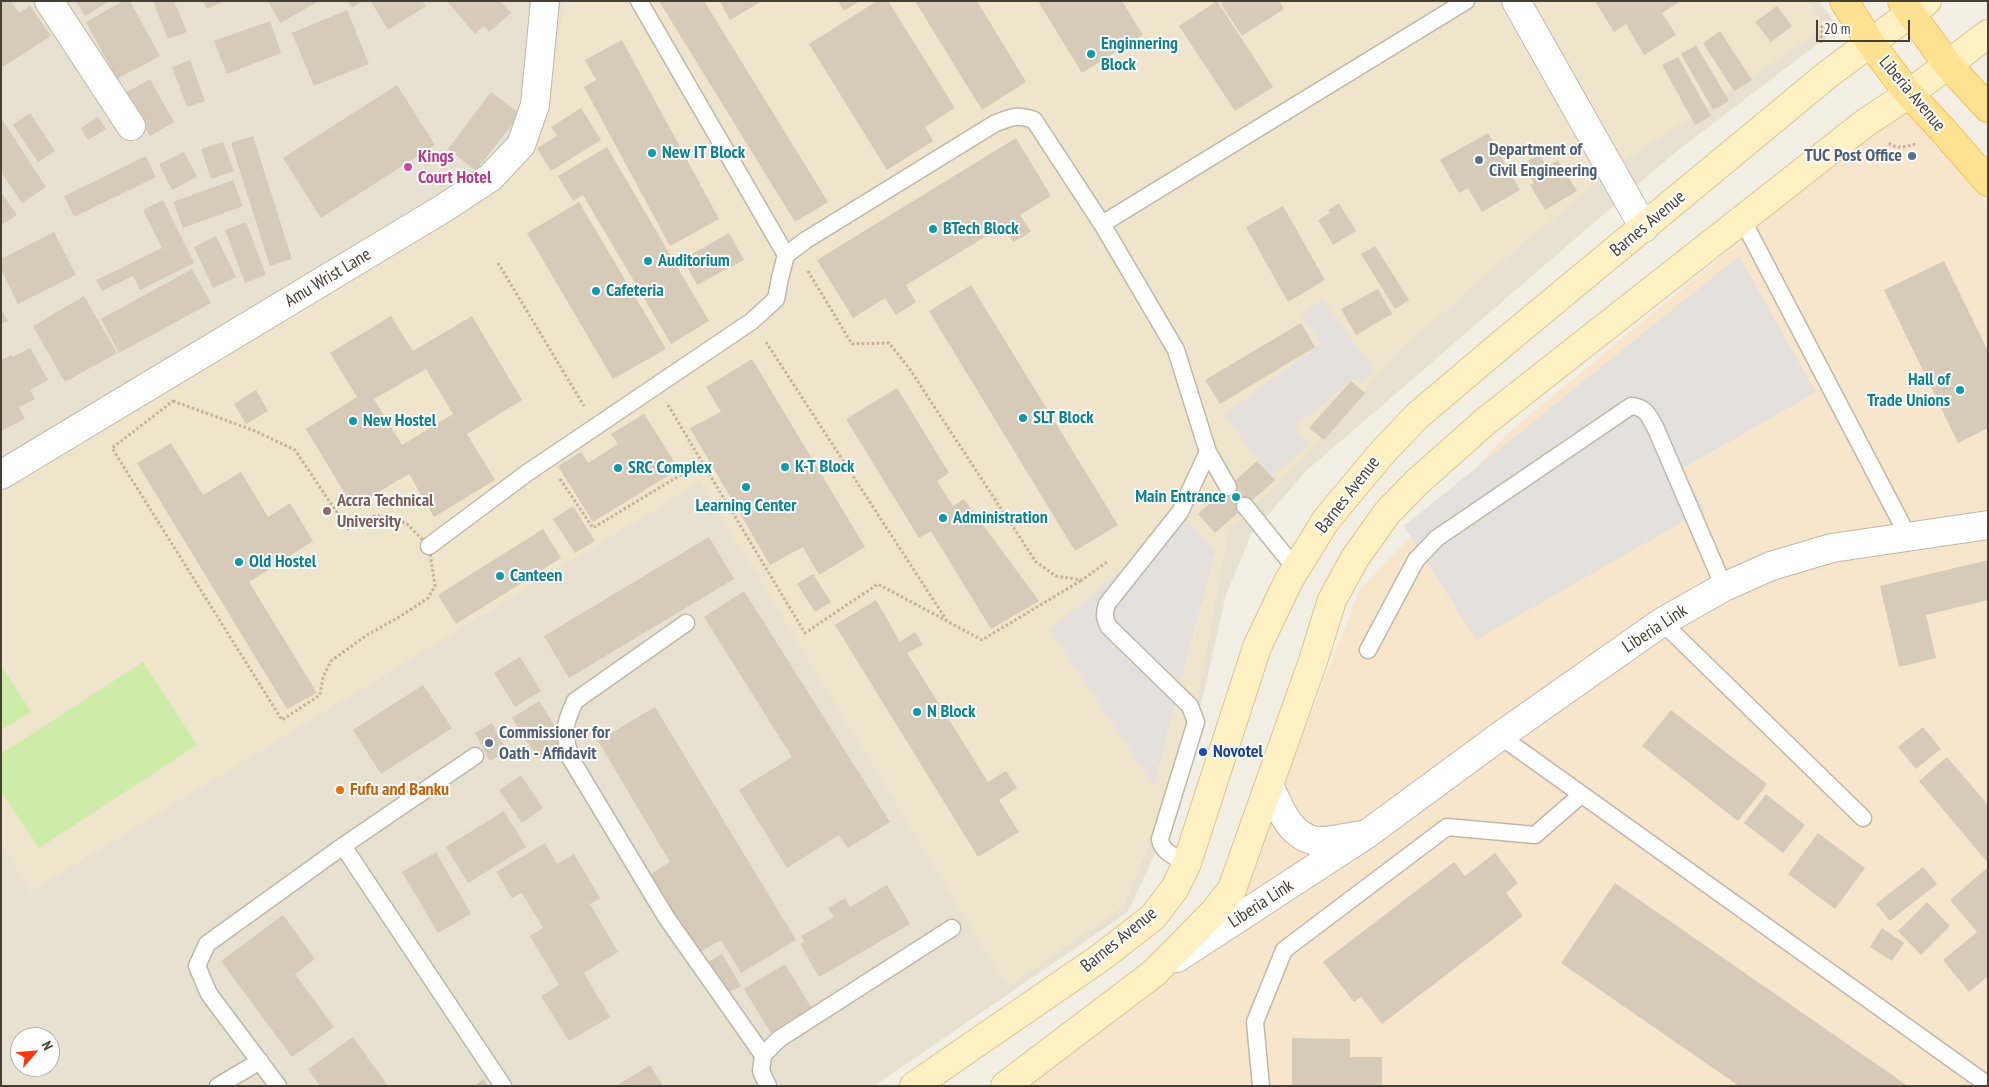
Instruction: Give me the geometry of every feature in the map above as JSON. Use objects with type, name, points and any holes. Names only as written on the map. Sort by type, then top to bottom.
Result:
[{"type":"main road","name":"Liberia Avenue","points":[[1844,1],[1871,44],[1909,94],[1988,182]]},
{"type":"main road","name":"Barnes Avenue","points":[[914,1086],[1100,958],[1153,917],[1175,888],[1187,863],[1257,647],[1295,568],[1326,520],[1380,454],[1417,416],[1502,344],[1827,75],[1871,44],[1913,5]]},
{"type":"main road","points":[[1913,5],[1947,64],[1988,108]]},
{"type":"main road","points":[[1010,1084],[1154,973],[1214,912],[1232,889],[1270,787],[1332,600],[1355,558],[1387,513],[1416,483],[1487,420],[1866,123],[1909,94],[1988,34]]},
{"type":"street","points":[[48,1],[131,126]]},
{"type":"street","name":"Amu Wrist Lane","points":[[1,475],[435,214],[492,177],[521,146],[535,105],[545,1]]},
{"type":"street","points":[[1516,1],[1644,228]]},
{"type":"street","name":"Liberia Link","points":[[1154,973],[1367,834],[1500,736],[1662,622],[1724,587],[1770,566],[1832,548],[1988,526]]},
{"type":"street","name":"Liberia Link","points":[[1270,787],[1289,824],[1298,834],[1318,841],[1367,834]]},
{"type":"lane","points":[[638,1],[791,252]]},
{"type":"lane","points":[[1102,224],[1466,1]]},
{"type":"lane","points":[[429,546],[546,460],[752,321],[776,299],[780,278],[791,252],[806,240],[994,124],[1016,116],[1034,120],[1102,224],[1176,350],[1208,452],[1228,487]]},
{"type":"lane","points":[[1742,219],[1908,536]]},
{"type":"lane","points":[[1368,650],[1416,560],[1437,538],[1631,406],[1640,407],[1647,412],[1656,429],[1724,587]]},
{"type":"lane","points":[[1187,863],[1164,850],[1160,845],[1160,838],[1196,722],[1194,713],[1190,706],[1109,627],[1105,620],[1104,612],[1107,604],[1180,512],[1208,452]]},
{"type":"lane","points":[[1245,506],[1295,568]]},
{"type":"lane","points":[[1662,622],[1863,818]]},
{"type":"lane","points":[[686,623],[575,701],[568,717],[564,736],[571,759],[666,917],[763,1055]]},
{"type":"lane","points":[[1500,736],[1988,1085]]},
{"type":"lane","points":[[278,1086],[209,994],[197,966],[207,944],[343,846],[475,756]]},
{"type":"lane","points":[[1261,1086],[1255,1022],[1284,950],[1447,827],[1535,835],[1581,795]]},
{"type":"lane","points":[[343,846],[503,1086]]},
{"type":"lane","points":[[768,1086],[761,1071],[763,1055],[779,1039],[952,928]]},
{"type":"lane","points":[[218,1086],[260,1061]]},
{"type":"path","points":[[1866,123],[1894,147],[1921,143],[1941,128]]},
{"type":"path","points":[[791,252],[852,344],[889,344],[909,368],[1036,562],[1056,576],[1082,580]]},
{"type":"path","points":[[498,263],[597,426]]},
{"type":"path","points":[[752,321],[948,622]]},
{"type":"path","points":[[657,386],[805,632],[878,584],[982,640],[1082,580],[1115,557]]},
{"type":"path","points":[[173,401],[255,431],[295,450],[348,529],[376,515],[406,523],[429,546],[435,586],[428,598],[367,635],[331,661],[323,676],[320,695],[282,720],[112,448],[173,401]]},
{"type":"path","points":[[546,460],[593,528],[702,462]]},
{"type":"shaded area","name":"Accra Technical University","points":[[1,1],[1819,1],[1839,28],[1678,150],[1305,472],[1251,535],[1226,595],[1178,805],[1128,912],[874,1086],[1,1086]]},
{"type":"shaded area","name":"Accra Technical University","points":[[565,1],[1809,1],[1825,28],[1620,164],[1500,263],[1394,356],[1306,456],[1228,532],[1188,752],[1122,909],[1007,987],[700,482],[30,892],[1,844],[1,487],[514,173],[536,135],[552,72]]},
{"type":"shaded area","points":[[1904,106],[1988,204],[1988,1086],[1018,1086],[1159,985],[1286,778],[1359,591],[1510,431]]},
{"type":"shaded area","points":[[1739,256],[1816,392],[1682,469],[1704,509],[1707,508],[1476,640],[1404,526]]},
{"type":"shaded area","points":[[1322,299],[1374,370],[1361,384],[1354,378],[1295,427],[1309,445],[1271,476],[1224,415],[1321,343],[1301,315]]},
{"type":"shaded area","points":[[1184,517],[1215,550],[1154,786],[1050,630]]},
{"type":"green space","points":[[143,662],[197,745],[39,848],[1,791],[1,754]]},
{"type":"green space","points":[[1,665],[31,712],[1,730]]},
{"type":"building","points":[[1,1],[11,1],[19,13],[30,6],[51,36],[1,68]]},
{"type":"building","points":[[76,1],[109,1],[85,16]]},
{"type":"building","points":[[123,1],[130,1],[160,56],[117,79],[86,22]]},
{"type":"building","points":[[153,1],[174,1],[187,32],[168,39]]},
{"type":"building","points":[[203,1],[225,1],[207,9]]},
{"type":"building","points":[[268,1],[319,1],[280,23]]},
{"type":"building","points":[[348,1],[363,1],[352,8]]},
{"type":"building","points":[[371,1],[422,1],[426,6],[388,30]]},
{"type":"building","points":[[447,1],[500,1],[511,13],[489,32],[484,26],[475,34]]},
{"type":"building","points":[[659,1],[704,1],[828,202],[795,222]]},
{"type":"building","points":[[720,1],[762,1],[730,20]]},
{"type":"building","points":[[838,1],[860,1],[844,11]]},
{"type":"building","points":[[877,1],[888,1],[955,108],[925,127],[933,141],[887,170],[809,44]]},
{"type":"building","points":[[915,1],[977,1],[1026,82],[982,110]]},
{"type":"building","name":"Enginnering Block","points":[[1038,1],[1122,1],[1143,35],[1082,73]]},
{"type":"building","points":[[1217,1],[1273,87],[1235,111],[1179,26]]},
{"type":"building","points":[[1225,1],[1279,1],[1284,9],[1242,36],[1221,4]]},
{"type":"building","points":[[1595,1],[1681,1],[1662,13],[1676,35],[1644,55],[1626,24],[1614,32]]},
{"type":"building","points":[[1777,6],[1792,26],[1771,42],[1755,22]]},
{"type":"building","points":[[347,10],[369,64],[314,86],[292,33]]},
{"type":"building","points":[[270,21],[281,53],[227,74],[214,41]]},
{"type":"building","points":[[1720,31],[1752,80],[1734,91],[1703,43]]},
{"type":"building","name":"New IT Block","points":[[622,40],[719,219],[670,246],[584,87],[596,80],[585,60]]},
{"type":"building","points":[[1696,45],[1729,101],[1713,110],[1681,54]]},
{"type":"building","points":[[1678,57],[1711,116],[1695,125],[1662,65]]},
{"type":"building","points":[[190,60],[205,101],[187,107],[172,67]]},
{"type":"building","points":[[150,79],[174,122],[150,136],[125,93]]},
{"type":"building","points":[[397,85],[435,145],[321,218],[283,158]]},
{"type":"building","points":[[491,92],[520,114],[476,171],[448,149]]},
{"type":"building","points":[[581,108],[601,140],[551,171],[537,148],[557,136],[551,127]]},
{"type":"building","points":[[30,113],[55,151],[38,162],[13,125]]},
{"type":"building","points":[[98,117],[106,129],[88,140],[81,128]]},
{"type":"building","points":[[1,118],[46,187],[22,203],[1,172]]},
{"type":"building","points":[[1488,133],[1520,190],[1482,212],[1468,188],[1459,193],[1440,160]]},
{"type":"building","points":[[253,136],[292,259],[270,266],[231,143]]},
{"type":"building","name":"BTech Block","points":[[1016,138],[1051,196],[1020,215],[1031,232],[1013,242],[1003,226],[906,285],[916,302],[896,315],[885,298],[853,318],[817,260]]},
{"type":"building","points":[[223,142],[234,171],[211,179],[201,149]]},
{"type":"building","name":"Auditorium","points":[[607,147],[709,321],[671,344],[583,195],[573,201],[558,176]]},
{"type":"building","points":[[184,152],[197,177],[172,190],[159,164]]},
{"type":"building","points":[[1539,154],[1547,167],[1558,160],[1577,191],[1545,210],[1530,185],[1534,183],[1523,164]]},
{"type":"building","points":[[146,156],[156,177],[74,217],[64,196]]},
{"type":"building","points":[[233,180],[243,206],[183,228],[173,202]]},
{"type":"building","points":[[1,192],[17,215],[1,225]]},
{"type":"building","points":[[163,200],[194,263],[140,290],[133,276],[102,291],[96,280],[162,248],[143,210]]},
{"type":"building","name":"Cafeteria","points":[[579,202],[666,349],[613,379],[527,233]]},
{"type":"building","points":[[1339,203],[1356,231],[1333,245],[1318,220],[1330,213],[1328,210]]},
{"type":"building","points":[[1283,206],[1325,280],[1288,302],[1246,227]]},
{"type":"building","points":[[246,222],[266,275],[245,283],[225,230]]},
{"type":"building","points":[[54,232],[76,275],[18,304],[1,269],[1,259]]},
{"type":"building","points":[[729,233],[744,260],[697,285],[683,259]]},
{"type":"building","points":[[216,236],[236,277],[213,288],[194,247]]},
{"type":"building","points":[[1375,246],[1409,300],[1395,309],[1361,254]]},
{"type":"building","name":"Hall of Trade Unions","points":[[1944,261],[1988,351],[1988,428],[1958,443],[1884,290]]},
{"type":"building","points":[[192,269],[211,303],[119,353],[101,319]]},
{"type":"building","name":"SLT Block","points":[[971,285],[1118,525],[1075,551],[929,311]]},
{"type":"building","points":[[1378,289],[1392,314],[1356,335],[1341,309]]},
{"type":"building","points":[[84,296],[117,353],[65,382],[33,326]]},
{"type":"building","points":[[1,309],[8,321],[1,324]]},
{"type":"building","name":"New Hostel","points":[[391,316],[413,351],[472,316],[522,400],[467,434],[495,480],[434,517],[409,474],[353,507],[306,429],[357,397],[330,353]],"holes":[[[426,369],[453,414],[402,445],[374,399]]]},
{"type":"building","points":[[1301,323],[1315,347],[1220,404],[1205,380]]},
{"type":"building","points":[[30,348],[48,380],[30,390],[35,399],[19,407],[25,419],[1,431],[1,360],[11,355],[13,357]]},
{"type":"building","name":"K-T Block","points":[[752,359],[865,547],[819,575],[803,547],[770,565],[690,428],[721,412],[706,387]]},
{"type":"building","points":[[1351,381],[1365,393],[1324,440],[1309,428]]},
{"type":"building","name":"Administration","points":[[897,388],[949,473],[937,481],[953,506],[964,499],[1039,601],[991,629],[931,531],[919,538],[846,419]]},
{"type":"building","points":[[256,390],[268,411],[246,424],[234,404]]},
{"type":"building","name":"SRC Complex","points":[[644,414],[679,469],[593,522],[558,466],[581,452],[588,463],[618,444],[611,434]]},
{"type":"building","name":"Old Hostel","points":[[171,443],[203,495],[241,472],[268,517],[290,503],[313,541],[249,582],[317,693],[287,709],[137,463]]},
{"type":"building","name":"Main Entrance","points":[[1257,461],[1275,480],[1215,533],[1198,514]]},
{"type":"building","points":[[573,506],[595,541],[575,553],[553,519]]},
{"type":"building","name":"Canteen","points":[[543,529],[561,558],[456,624],[438,595]]},
{"type":"building","points":[[709,537],[734,579],[569,678],[544,636]]},
{"type":"building","points":[[1988,560],[1988,600],[1926,615],[1936,658],[1899,667],[1880,586]]},
{"type":"building","points":[[813,574],[831,602],[815,612],[797,584]]},
{"type":"building","points":[[744,591],[890,822],[848,848],[839,835],[787,868],[739,790],[792,757],[704,617]]},
{"type":"building","name":"N Block","points":[[876,600],[900,642],[915,632],[923,645],[907,653],[988,782],[1006,771],[1017,788],[999,800],[1019,832],[978,857],[835,625]]},
{"type":"building","points":[[520,657],[541,691],[515,707],[494,673]]},
{"type":"building","points":[[423,685],[452,728],[381,774],[353,730]]},
{"type":"building","points":[[539,701],[564,740],[537,758],[512,718]]},
{"type":"building","points":[[655,707],[796,940],[741,973],[721,940],[695,955],[648,876],[670,862],[598,741]]},
{"type":"building","points":[[1671,710],[1767,784],[1738,821],[1642,746]]},
{"type":"building","points":[[492,723],[508,752],[490,761],[475,733]]},
{"type":"building","points":[[1923,727],[1941,749],[1916,769],[1898,747]]},
{"type":"building","points":[[1947,757],[1988,805],[1988,863],[1919,781]]},
{"type":"building","points":[[521,775],[543,808],[522,823],[499,790]]},
{"type":"building","points":[[1766,794],[1805,825],[1783,853],[1744,823]]},
{"type":"building","points":[[504,811],[526,847],[468,883],[446,847]]},
{"type":"building","points":[[1818,833],[1865,868],[1835,909],[1788,874]]},
{"type":"building","points":[[545,843],[557,864],[574,854],[600,898],[590,904],[618,952],[584,973],[610,1017],[569,1041],[541,996],[559,985],[530,936],[543,928],[522,893],[512,898],[496,872]]},
{"type":"building","points":[[436,852],[471,914],[438,933],[402,872]]},
{"type":"building","points":[[1495,853],[1518,883],[1506,893],[1523,916],[1382,1024],[1361,997],[1354,1002],[1323,962],[1454,862],[1465,876]]},
{"type":"building","points":[[1923,867],[1937,884],[1890,921],[1876,904]]},
{"type":"building","points":[[1988,867],[1988,976],[1969,992],[1943,960],[1977,932],[1950,900]]},
{"type":"building","points":[[1615,883],[1908,1086],[1739,1086],[1561,963]]},
{"type":"building","points":[[887,885],[910,924],[819,977],[800,944],[804,942],[801,936],[834,917],[828,908],[845,898],[850,907]]},
{"type":"building","points":[[1927,902],[1950,926],[1921,955],[1898,931]]},
{"type":"building","points":[[283,915],[315,959],[295,974],[334,1027],[292,1057],[221,961]]},
{"type":"building","points":[[1882,928],[1904,943],[1892,961],[1870,947]]},
{"type":"building","points":[[722,954],[741,986],[723,996],[704,964]]},
{"type":"building","points":[[785,964],[811,1007],[771,1033],[744,989]]},
{"type":"building","points":[[353,1037],[388,1086],[320,1086],[308,1069]]},
{"type":"building","points":[[1292,1038],[1350,1039],[1350,1057],[1382,1057],[1382,1086],[1292,1086]]},
{"type":"building","points":[[650,1065],[663,1086],[616,1086]]},
{"type":"building","points":[[484,1079],[488,1086],[474,1086]]},
{"type":"place","name":"Enginnering Block","points":[[1091,54]]},
{"type":"place","name":"New IT Block","points":[[652,153]]},
{"type":"place","name":"TUC Post Office","points":[[1912,156]]},
{"type":"place","name":"Department of Civil Engineering","points":[[1479,160]]},
{"type":"place","name":"Kings Court Hotel","points":[[408,167]]},
{"type":"place","name":"BTech Block","points":[[933,229]]},
{"type":"place","name":"Auditorium","points":[[648,261]]},
{"type":"place","name":"Cafeteria","points":[[596,291]]},
{"type":"place","name":"Hall of Trade Unions","points":[[1960,390]]},
{"type":"place","name":"SLT Block","points":[[1023,418]]},
{"type":"place","name":"New Hostel","points":[[353,421]]},
{"type":"place","name":"K-T Block","points":[[785,467]]},
{"type":"place","name":"SRC Complex","points":[[618,468]]},
{"type":"place","name":"Learning Center","points":[[746,487]]},
{"type":"place","name":"Main Entrance","points":[[1236,497]]},
{"type":"place","name":"Accra Technical University","points":[[327,511]]},
{"type":"place","name":"Administration","points":[[943,518]]},
{"type":"place","name":"Old Hostel","points":[[239,562]]},
{"type":"place","name":"Canteen","points":[[500,576]]},
{"type":"place","name":"N Block","points":[[917,712]]},
{"type":"place","name":"Commissioner for Oath - Affidavit","points":[[489,743]]},
{"type":"place","name":"Novotel","points":[[1203,752]]},
{"type":"place","name":"Fufu and Banku","points":[[340,790]]}]
